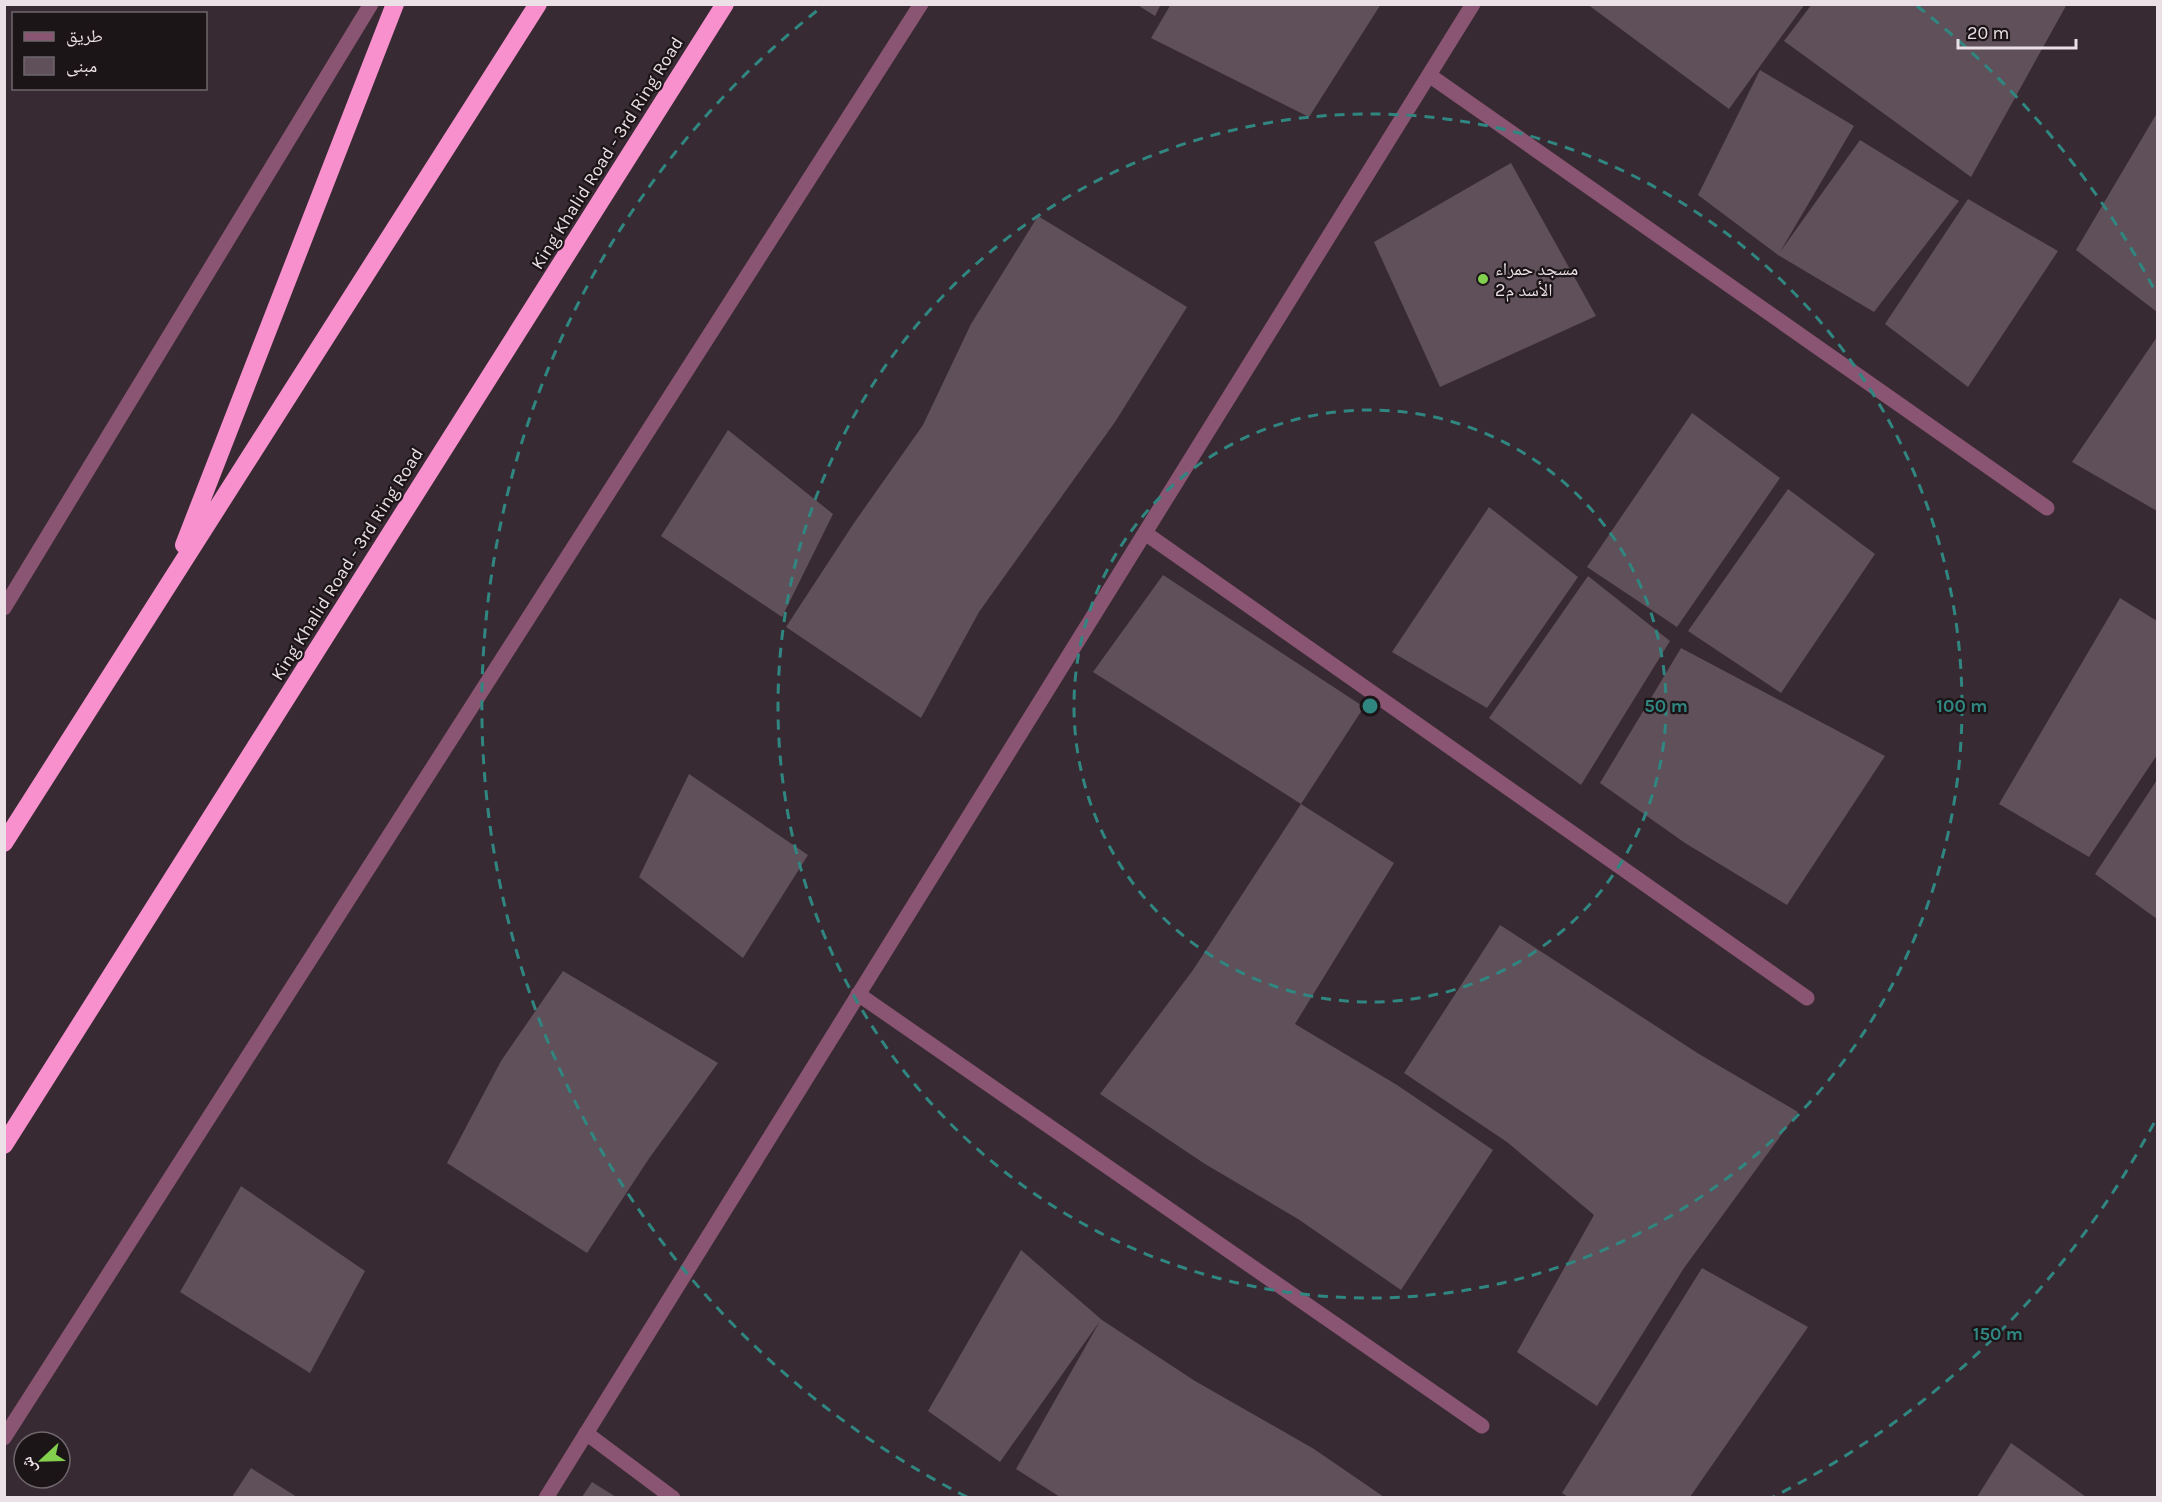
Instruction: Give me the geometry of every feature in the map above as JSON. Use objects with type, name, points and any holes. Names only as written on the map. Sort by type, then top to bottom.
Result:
[{"type":"highway","points":[[169,585],[395,4]]},
{"type":"highway","points":[[4,843],[538,4]]},
{"type":"highway","name":"King Khalid Road - 3rd Ring Road","points":[[4,1145],[725,4]]},
{"type":"street","points":[[4,608],[371,4]]},
{"type":"street","points":[[4,1438],[921,4]]},
{"type":"street","points":[[546,1497],[1473,4]]},
{"type":"street","points":[[1429,75],[2047,508]]},
{"type":"street","points":[[1145,533],[1807,998]]},
{"type":"street","points":[[858,994],[1482,1426]]},
{"type":"street","points":[[586,1433],[672,1497]]},
{"type":"building","points":[[1136,4],[1161,4],[1155,16]]},
{"type":"building","points":[[1171,4],[1381,4],[1309,117],[1151,38]]},
{"type":"building","points":[[1587,4],[1805,4],[1729,109]]},
{"type":"building","points":[[1812,4],[2067,4],[1971,177],[1784,41]]},
{"type":"building","points":[[1760,70],[1854,126],[1780,252],[1860,140],[1959,201],[1874,312],[1778,255],[1698,195]]},
{"type":"building","points":[[2157,113],[2157,312],[2076,250]]},
{"type":"building","name":"مسجد حمراء الأسد م2","points":[[1511,163],[1596,316],[1440,387],[1374,242]]},
{"type":"building","points":[[1968,199],[2058,251],[1968,387],[1885,324]]},
{"type":"building","points":[[1038,216],[1187,307],[1115,422],[979,612],[921,718],[786,627],[854,523],[923,425],[971,324]]},
{"type":"building","points":[[2157,337],[2157,511],[2072,462]]},
{"type":"building","points":[[1692,413],[1780,478],[1677,627],[1587,567]]},
{"type":"building","points":[[728,430],[833,514],[782,617],[661,536]]},
{"type":"building","points":[[1788,489],[1875,554],[1781,693],[1688,631]]},
{"type":"building","points":[[1489,507],[1578,577],[1487,708],[1392,652]]},
{"type":"building","points":[[1163,575],[1364,707],[1301,804],[1093,672]]},
{"type":"building","points":[[1588,576],[1670,641],[1581,785],[1489,718]]},
{"type":"building","points":[[2120,598],[2157,621],[2157,755],[2089,857],[1999,804]]},
{"type":"building","points":[[1681,648],[1885,756],[1787,905],[1685,843],[1600,783]]},
{"type":"building","points":[[689,774],[808,855],[743,958],[639,877]]},
{"type":"building","points":[[2157,780],[2157,919],[2095,874]]},
{"type":"building","points":[[1301,804],[1394,863],[1295,1024],[1397,1085],[1493,1150],[1401,1290],[1298,1219],[1205,1164],[1100,1094],[1193,970]]},
{"type":"building","points":[[1500,925],[1699,1054],[1798,1112],[1684,1268],[1597,1406],[1517,1352],[1594,1215],[1507,1142],[1404,1073]]},
{"type":"building","points":[[563,971],[718,1063],[648,1160],[587,1253],[447,1163],[501,1061]]},
{"type":"building","points":[[241,1186],[365,1271],[310,1373],[180,1292]]},
{"type":"building","points":[[1021,1250],[1102,1320],[1195,1381],[1314,1449],[1384,1497],[1060,1497],[1016,1469],[1100,1321],[1000,1462],[928,1411]]},
{"type":"building","points":[[1702,1268],[1808,1327],[1690,1497],[1568,1497],[1562,1493]]},
{"type":"building","points":[[2011,1443],[2086,1497],[1977,1497]]},
{"type":"building","points":[[251,1468],[297,1497],[232,1497]]},
{"type":"building","points":[[592,1482],[616,1497],[582,1497]]},
{"type":"place","name":"مسجد حمراء الأسد م2","points":[[1483,279]]}]
